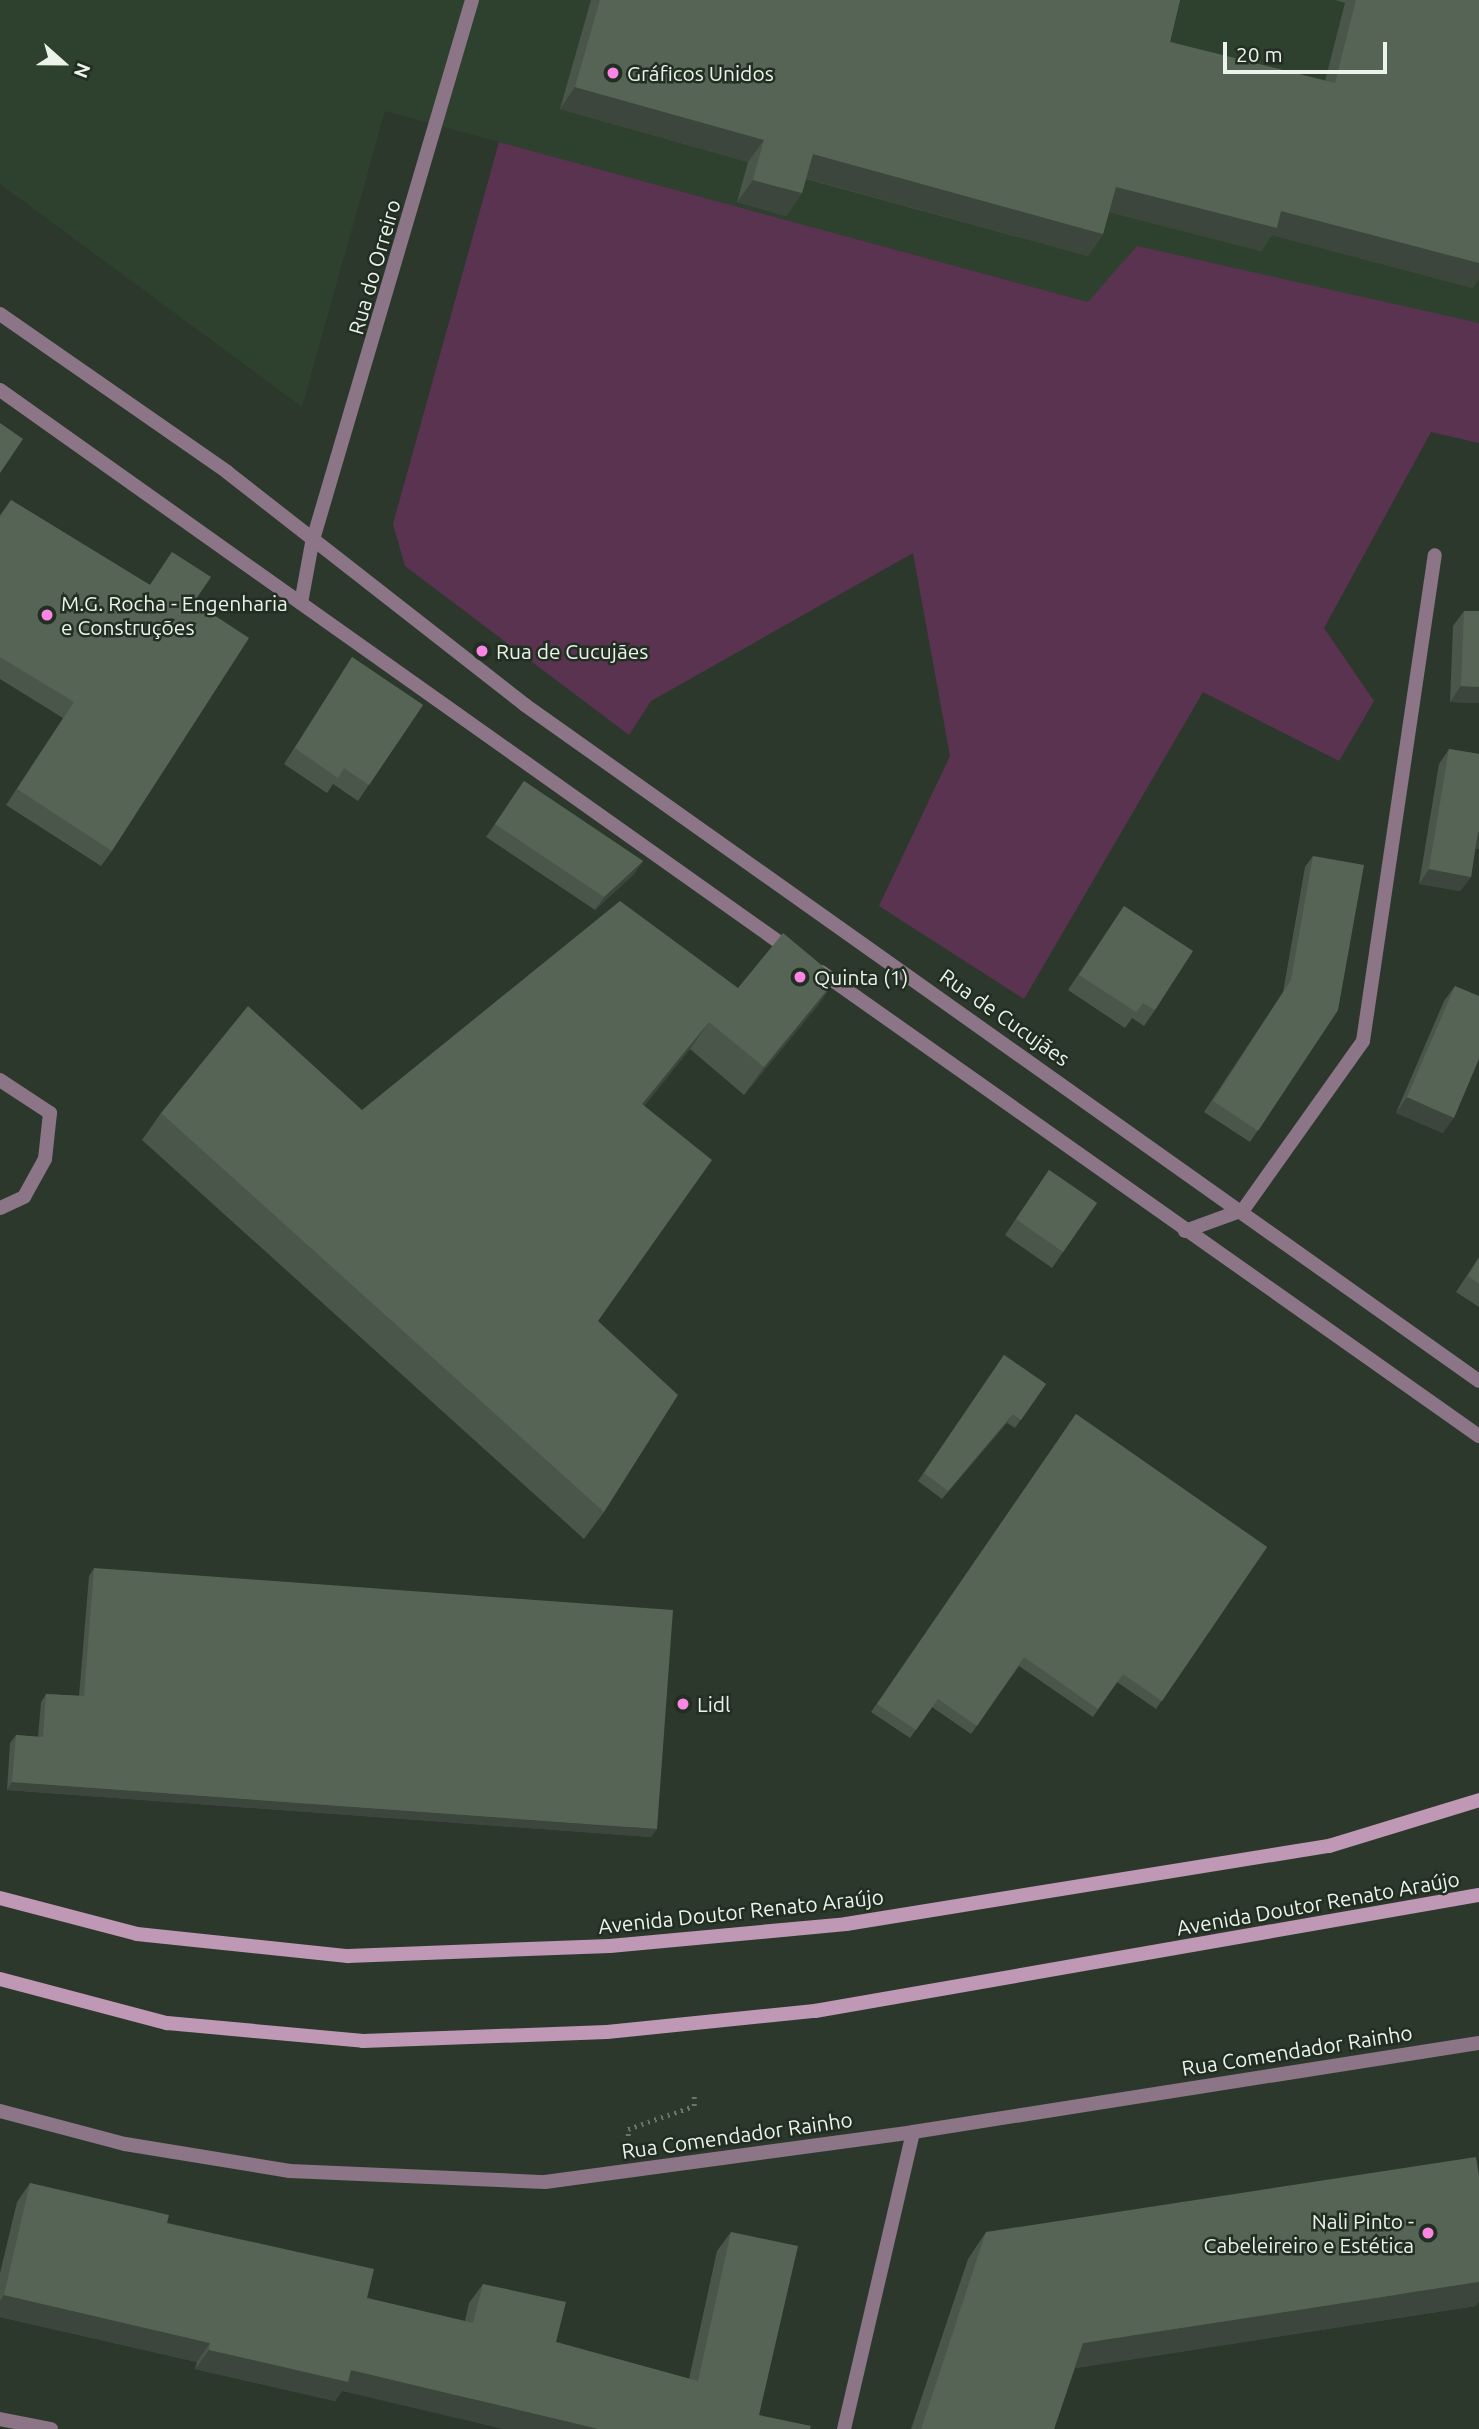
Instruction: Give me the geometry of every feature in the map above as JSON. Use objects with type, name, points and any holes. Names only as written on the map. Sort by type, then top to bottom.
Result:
[{"type":"main road","name":"Avenida Doutor Renato Araújo","points":[[0,1898],[137,1934],[348,1956],[610,1946],[846,1924],[1329,1846],[1479,1800]]},
{"type":"main road","name":"Avenida Doutor Renato Araújo","points":[[0,1979],[167,2023],[363,2041],[607,2032],[815,2011],[1479,1895]]},
{"type":"street","name":"Rua do Orreiro","points":[[301,603],[312,543],[472,0]]},
{"type":"street","name":"Rua de Cucujães","points":[[0,314],[227,472],[312,543],[525,705],[1243,1210],[1479,1381]]},
{"type":"street","points":[[0,390],[1185,1231],[1479,1436]]},
{"type":"street","points":[[1185,1231],[1243,1210],[1363,1041],[1435,555]]},
{"type":"street","points":[[0,1080],[50,1113],[45,1159],[24,1197],[0,1208]]},
{"type":"street","name":"Rua Comendador Rainho","points":[[0,2111],[125,2144],[290,2171],[545,2182],[913,2132],[1479,2043]]},
{"type":"street","points":[[844,2429],[913,2132]]},
{"type":"street","points":[[0,2419],[51,2429]]},
{"type":"path","points":[[628,2129],[694,2106],[694,2094]]},
{"type":"shaded area","points":[[0,0],[1479,0],[1479,375],[1088,302],[385,111],[302,407],[0,184]]},
{"type":"shaded area","points":[[499,142],[1088,302],[1137,246],[1479,323],[1479,443],[1431,432],[1324,628],[1374,701],[1339,761],[1203,692],[1024,999],[879,906],[950,756],[913,553],[651,701],[629,735],[405,566],[393,524]]},
{"type":"building","points":[[600,0],[1180,0],[1170,42],[1335,83],[1356,0],[1479,0],[1479,263],[1281,211],[1277,228],[1116,187],[1103,234],[813,154],[802,193],[753,180],[764,140],[575,87]]},
{"type":"building","points":[[0,423],[23,439],[0,473]]},
{"type":"building","points":[[11,500],[150,585],[172,552],[211,577],[194,602],[249,638],[112,851],[17,789],[74,702],[0,657],[0,517]]},
{"type":"building","points":[[1464,611],[1479,611],[1479,687],[1461,686]]},
{"type":"building","points":[[352,657],[423,705],[369,785],[344,768],[338,778],[295,748]]},
{"type":"building","points":[[1449,749],[1479,754],[1479,832],[1471,877],[1429,869]]},
{"type":"building","points":[[524,781],[643,861],[604,897],[495,824]]},
{"type":"building","points":[[1313,856],[1364,865],[1338,1010],[1258,1131],[1213,1101],[1291,980]]},
{"type":"building","points":[[620,901],[738,988],[783,933],[837,978],[764,1067],[709,1022],[642,1104],[712,1160],[598,1321],[678,1395],[604,1512],[161,1113],[248,1006],[362,1110]]},
{"type":"building","points":[[1124,906],[1193,951],[1155,1010],[1143,1003],[1136,1012],[1079,975]]},
{"type":"building","points":[[1455,986],[1479,996],[1479,1059],[1454,1118],[1407,1097]]},
{"type":"building","points":[[1049,1170],[1097,1203],[1063,1252],[1016,1219]]},
{"type":"building","points":[[1479,1258],[1479,1284],[1468,1276]]},
{"type":"building","points":[[1004,1355],[1046,1384],[1021,1420],[1013,1414],[948,1491],[924,1473]]},
{"type":"building","points":[[1076,1414],[1267,1547],[1162,1701],[1123,1674],[1098,1709],[1024,1657],[977,1726],[938,1699],[916,1730],[877,1704]]},
{"type":"building","points":[[94,1568],[673,1610],[657,1829],[12,1782],[16,1735],[43,1737],[46,1694],[84,1696]]},
{"type":"building","points":[[1476,2157],[1479,2176],[1479,2282],[1083,2343],[1054,2429],[921,2429],[986,2232]]},
{"type":"building","points":[[30,2183],[169,2215],[167,2223],[374,2269],[367,2298],[473,2323],[483,2284],[566,2302],[556,2342],[698,2381],[731,2232],[798,2246],[759,2415],[811,2426],[810,2429],[598,2429],[351,2370],[348,2382],[209,2350],[210,2343],[4,2295]]},
{"type":"place","name":"Gráficos Unidos","points":[[613,73]]},
{"type":"place","name":"M.G. Rocha - Engenharia e Construções","points":[[47,615]]},
{"type":"place","name":"Rua de Cucujães","points":[[482,651]]},
{"type":"place","name":"Quinta (1)","points":[[800,977]]},
{"type":"place","name":"Lidl","points":[[683,1704]]},
{"type":"place","name":"Nali Pinto - Cabeleireiro e Estética","points":[[1428,2233]]}]
